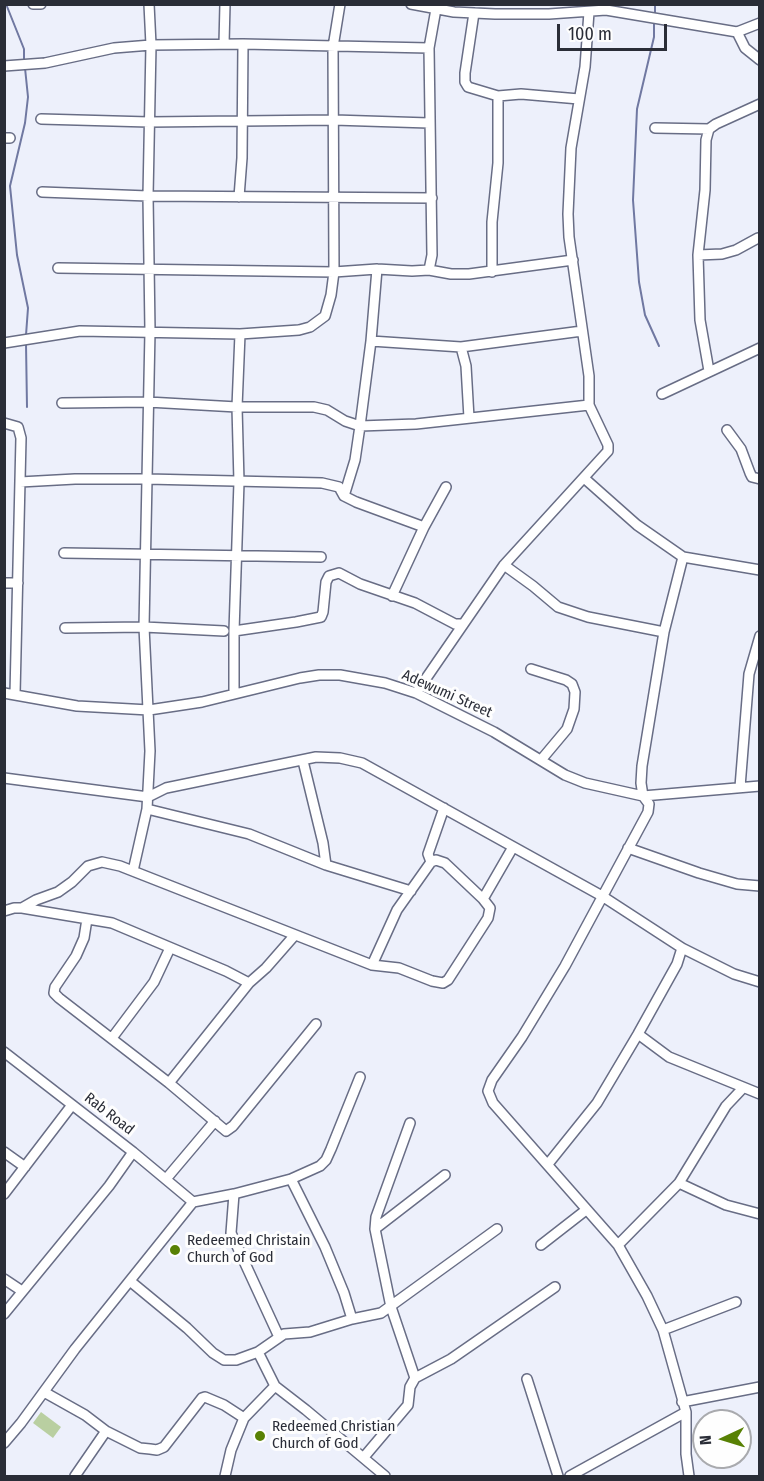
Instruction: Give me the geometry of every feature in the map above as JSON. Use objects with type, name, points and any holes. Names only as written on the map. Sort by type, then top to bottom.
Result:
[{"type":"street","points":[[33,4],[41,4]]},
{"type":"street","points":[[133,871],[148,797],[149,710],[144,627],[150,331],[147,196],[151,45],[149,4]]},
{"type":"street","points":[[224,44],[225,4]]},
{"type":"street","points":[[8,343],[80,331],[240,334],[299,330],[318,322],[325,316],[334,272],[333,47],[340,4]]},
{"type":"street","points":[[411,4],[436,9],[474,12],[549,14],[589,12],[606,7],[653,19],[737,32],[759,23]]},
{"type":"street","points":[[429,270],[432,255],[432,198],[429,48],[436,9]]},
{"type":"street","points":[[474,12],[465,82],[468,87],[498,96],[521,94],[579,99]]},
{"type":"street","points":[[416,693],[504,565],[608,451],[608,445],[589,405],[589,376],[568,214],[569,165],[585,67],[589,12]]},
{"type":"street","points":[[737,32],[745,48],[759,60]]},
{"type":"street","points":[[4,66],[45,63],[114,48],[151,45],[243,44],[429,48]]},
{"type":"street","points":[[239,197],[242,158],[243,44]]},
{"type":"street","points":[[492,272],[492,222],[498,163],[498,96]]},
{"type":"street","points":[[655,128],[709,129],[759,104]]},
{"type":"street","points":[[41,119],[149,122],[334,120],[429,123]]},
{"type":"street","points":[[709,129],[698,255],[700,320],[709,371]]},
{"type":"street","points":[[42,192],[147,196],[432,198]]},
{"type":"street","points":[[698,255],[722,254],[736,250],[758,238]]},
{"type":"street","points":[[58,268],[334,272],[377,268],[429,270],[451,274],[492,272],[573,260]]},
{"type":"street","points":[[344,496],[355,460],[360,426],[371,342],[377,268]]},
{"type":"street","points":[[371,342],[461,347],[582,331]]},
{"type":"street","points":[[234,694],[229,631],[238,555],[237,407],[240,334]]},
{"type":"street","points":[[461,347],[466,366],[469,418]]},
{"type":"street","points":[[662,394],[759,348]]},
{"type":"street","points":[[62,403],[148,402],[237,407],[314,407],[327,410],[345,421],[360,426],[469,418],[589,405]]},
{"type":"street","points":[[4,423],[18,427],[21,438],[18,583],[10,693]]},
{"type":"street","points":[[727,430],[741,449],[752,477],[759,479]]},
{"type":"street","points":[[584,478],[638,525],[683,557],[759,570]]},
{"type":"street","points":[[20,482],[147,479],[322,483],[339,487],[344,496],[424,527]]},
{"type":"street","points":[[392,596],[424,527],[446,487]]},
{"type":"street","points":[[63,553],[321,557]]},
{"type":"street","points":[[683,557],[664,632],[642,766],[641,783],[643,796],[649,804],[648,812],[565,966],[522,1037],[492,1080],[488,1091],[493,1103],[618,1245],[663,1330],[686,1412],[686,1454],[689,1476]]},
{"type":"street","points":[[504,565],[558,608],[588,617],[664,632]]},
{"type":"street","points":[[65,628],[144,627],[229,631],[321,617],[328,576],[339,573],[360,584],[415,603],[455,624],[462,624]]},
{"type":"street","points":[[4,583],[18,583]]},
{"type":"street","points":[[740,787],[759,636]]},
{"type":"street","points":[[531,669],[566,680],[572,684],[575,692],[574,709],[567,729],[541,760]]},
{"type":"street","name":"Adewumi Street","points":[[10,693],[77,706],[149,710],[178,707],[300,678],[340,675],[385,683],[416,693],[494,732],[565,775],[585,783],[643,796],[759,786]]},
{"type":"street","points":[[4,778],[148,797],[166,788],[316,757],[340,758],[362,763],[602,896],[682,948],[734,974],[759,982]]},
{"type":"street","points":[[303,760],[326,865]]},
{"type":"street","points":[[431,862],[428,854],[444,808]]},
{"type":"street","points":[[147,809],[249,834],[326,865],[411,891]]},
{"type":"street","points":[[483,898],[513,847]]},
{"type":"street","points":[[628,848],[699,873],[737,884],[759,886]]},
{"type":"street","points":[[22,908],[58,892],[93,863],[102,862],[120,866],[372,965],[399,968],[443,983],[448,980],[491,911],[483,898],[445,863],[436,860],[431,862],[397,910],[372,965]]},
{"type":"street","points":[[4,911],[22,908],[112,923],[249,983]]},
{"type":"street","points":[[87,918],[84,938],[76,956],[55,987],[54,993],[170,1083],[226,1131],[234,1126],[316,1024]]},
{"type":"street","points":[[170,1083],[249,983],[266,968],[294,936]]},
{"type":"street","points":[[112,1038],[154,982],[170,948]]},
{"type":"street","points":[[548,1164],[597,1103],[638,1034],[676,964],[682,948]]},
{"type":"street","points":[[638,1034],[669,1057],[759,1094]]},
{"type":"street","name":"Rab Road","points":[[4,1052],[133,1152],[193,1202]]},
{"type":"street","points":[[4,1443],[193,1202],[291,1179],[320,1166],[326,1160],[360,1077]]},
{"type":"street","points":[[618,1245],[679,1183],[726,1106],[743,1088]]},
{"type":"street","points":[[4,1194],[72,1105]]},
{"type":"street","points":[[166,1179],[215,1121]]},
{"type":"street","points":[[410,1123],[376,1217],[375,1229],[391,1306],[415,1378]]},
{"type":"street","points":[[4,1152],[25,1167]]},
{"type":"street","points":[[4,1314],[109,1186],[133,1152]]},
{"type":"street","points":[[375,1229],[446,1175]]},
{"type":"street","points":[[291,1179],[325,1247],[352,1319]]},
{"type":"street","points":[[679,1183],[726,1205],[759,1214]]},
{"type":"street","points":[[234,1194],[231,1233],[279,1336]]},
{"type":"street","points":[[541,1245],[586,1210]]},
{"type":"street","points":[[130,1281],[187,1328],[213,1353],[224,1360],[236,1360],[258,1352],[279,1336],[288,1333],[310,1332],[352,1319],[375,1315],[498,1229]]},
{"type":"street","points":[[4,1279],[22,1291]]},
{"type":"street","points":[[364,1457],[408,1405],[410,1387],[415,1378],[451,1359],[555,1287]]},
{"type":"street","points":[[663,1330],[736,1302]]},
{"type":"street","points":[[258,1352],[275,1386],[385,1476]]},
{"type":"street","points":[[527,1379],[558,1476]]},
{"type":"street","points":[[225,1476],[231,1450],[244,1418],[275,1386]]},
{"type":"street","points":[[682,1402],[759,1388]]},
{"type":"street","points":[[44,1392],[85,1415],[106,1431],[140,1448],[157,1450],[164,1447],[205,1397],[224,1405],[244,1418]]},
{"type":"street","points":[[570,1476],[686,1412]]},
{"type":"street","points":[[75,1476],[106,1431]]},
{"type":"green space","points":[[41,1412],[61,1427],[53,1438],[33,1423]]},
{"type":"waterway","points":[[6,4],[24,49],[24,63]]},
{"type":"waterway","points":[[655,4],[655,16]]},
{"type":"waterway","points":[[654,22],[654,37],[637,109],[633,200],[639,282],[645,315],[659,346]]},
{"type":"waterway","points":[[25,68],[28,97],[25,123],[10,186],[17,255],[28,308],[26,335]]},
{"type":"waterway","points":[[26,344],[27,407]]},
{"type":"place","name":"Redeemed Christain Church of God","points":[[175,1250]]},
{"type":"place","name":"Redeemed Christian Church of God","points":[[260,1436]]}]
